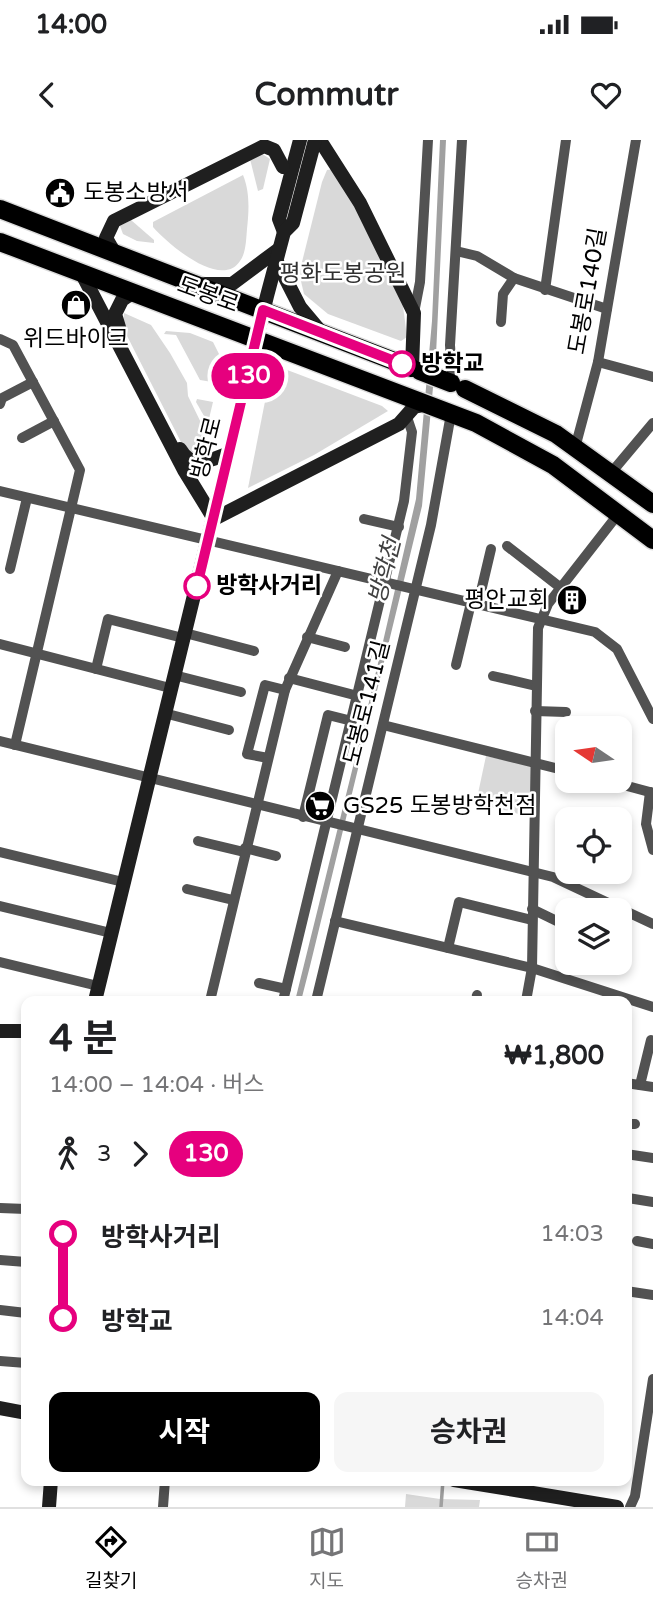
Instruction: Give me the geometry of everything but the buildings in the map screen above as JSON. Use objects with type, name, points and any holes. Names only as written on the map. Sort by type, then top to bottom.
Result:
[{"type":"main road","points":[[282,203],[279,189],[290,140]]},
{"type":"main road","name":"방학로","points":[[284,232],[279,219],[300,140]]},
{"type":"main road","points":[[321,142],[360,203],[414,313],[416,370]]},
{"type":"main road","name":"방학로","points":[[96,996],[263,310],[284,232],[293,223],[298,207],[310,196],[321,142]]},
{"type":"main road","points":[[114,252],[106,237],[114,221],[264,146],[274,150],[283,167]]},
{"type":"main road","name":"도봉로","points":[[0,209],[457,386],[556,434],[653,504]]},
{"type":"main road","name":"도봉로","points":[[0,242],[421,401],[524,447],[620,513],[653,540]]},
{"type":"main road","points":[[192,282],[232,284],[278,255],[300,307],[321,333]]},
{"type":"main road","points":[[82,274],[184,470],[214,519],[407,417],[421,401]]},
{"type":"main road","points":[[132,293],[118,306],[115,318],[117,327],[178,446],[186,459],[198,463],[229,453]]},
{"type":"main road","points":[[0,1031],[21,1031]]},
{"type":"main road","points":[[0,1408],[21,1412]]},
{"type":"main road","points":[[49,1507],[51,1486]]},
{"type":"main road","points":[[500,1486],[617,1507]]},
{"type":"street","points":[[414,313],[420,282],[428,140]]},
{"type":"street","points":[[457,386],[450,357],[462,140]]},
{"type":"street","points":[[545,290],[566,140]]},
{"type":"street","name":"도봉로140길","points":[[575,448],[598,362],[636,140]]},
{"type":"street","points":[[456,251],[477,256],[514,278],[545,290],[607,309]]},
{"type":"street","points":[[501,322],[503,294],[514,278]]},
{"type":"street","points":[[0,339],[13,345],[80,470],[15,745]]},
{"type":"street","points":[[598,362],[653,377]]},
{"type":"street","points":[[0,404],[2,398],[33,382]]},
{"type":"street","name":"도봉로141길","points":[[317,996],[416,590],[449,413]]},
{"type":"street","points":[[259,983],[284,995],[398,527],[410,460],[412,432],[407,417]]},
{"type":"street","points":[[22,438],[54,421]]},
{"type":"street","points":[[611,473],[653,423]]},
{"type":"street","points":[[0,491],[595,632],[617,649],[653,719]]},
{"type":"street","points":[[10,569],[27,498]]},
{"type":"street","points":[[527,996],[532,968],[535,711],[540,618],[620,513]]},
{"type":"street","points":[[364,519],[398,527]]},
{"type":"street","points":[[507,546],[561,588]]},
{"type":"street","points":[[456,665],[491,550]]},
{"type":"street","points":[[211,996],[244,850],[285,690],[338,571]]},
{"type":"street","points":[[96,669],[108,619],[254,651]]},
{"type":"street","points":[[307,637],[345,647]]},
{"type":"street","points":[[0,644],[96,669],[241,692]]},
{"type":"street","points":[[493,676],[536,686]]},
{"type":"street","points":[[289,678],[358,695]]},
{"type":"street","points":[[268,758],[247,754],[265,685],[285,690]]},
{"type":"street","points":[[535,711],[566,712]]},
{"type":"street","points":[[164,713],[229,730]]},
{"type":"street","points":[[303,817],[328,715],[352,721]]},
{"type":"street","points":[[383,725],[555,768]]},
{"type":"street","points":[[0,741],[533,872],[577,886],[653,924]]},
{"type":"street","points":[[632,788],[651,793],[646,824],[653,850]]},
{"type":"street","points":[[198,841],[276,856]]},
{"type":"street","points":[[0,852],[123,882]]},
{"type":"street","points":[[187,890],[233,900]]},
{"type":"street","points":[[448,948],[459,902],[532,915],[555,922]]},
{"type":"street","points":[[0,906],[111,933]]},
{"type":"street","points":[[335,921],[532,968],[619,996]]},
{"type":"street","points":[[0,962],[98,986]]},
{"type":"street","points":[[632,1000],[653,1007]]},
{"type":"street","points":[[640,1085],[651,1040]]},
{"type":"street","points":[[632,1084],[653,1087]]},
{"type":"street","points":[[632,1155],[653,1158]]},
{"type":"street","points":[[632,1199],[653,1202]]},
{"type":"street","points":[[0,1208],[21,1209]]},
{"type":"street","points":[[636,1241],[653,1244]]},
{"type":"street","points":[[0,1260],[21,1262]]},
{"type":"street","points":[[632,1292],[653,1295]]},
{"type":"street","points":[[0,1310],[21,1313]]},
{"type":"street","points":[[0,1361],[21,1363]]},
{"type":"street","points":[[630,1507],[635,1496],[653,1379]]},
{"type":"street","points":[[163,1507],[165,1486]]},
{"type":"green space","points":[[261,153],[270,159],[263,189],[258,191],[250,159]]},
{"type":"green space","name":"평화도봉공원","points":[[327,170],[337,170],[403,306],[407,337],[401,341],[328,314],[304,294],[300,277],[301,266],[322,182]]},
{"type":"green space","name":"평화도봉공원","points":[[243,175],[248,202],[245,250],[240,261],[231,269],[220,270],[195,261],[170,244],[153,227],[153,222]]},
{"type":"green space","points":[[131,220],[154,240],[154,243],[137,241],[123,234],[120,226]]},
{"type":"green space","points":[[124,313],[151,325],[187,383],[188,396],[205,431],[204,452],[196,458],[183,446],[123,328]]},
{"type":"green space","points":[[166,331],[190,333],[213,342],[221,358],[218,383],[200,380],[176,335],[164,334]]},
{"type":"green space","points":[[282,368],[382,406],[388,411],[314,455],[248,488],[269,381]]},
{"type":"green space","points":[[197,399],[213,402],[208,423],[196,402]]},
{"type":"green space","points":[[486,756],[532,766],[531,817],[476,803]]},
{"type":"green space","points":[[406,1494],[440,1499],[480,1500],[479,1507],[405,1507]]},
{"type":"shaded area","points":[[440,140],[446,140],[436,355],[422,506],[310,966],[302,996],[296,996],[416,499],[432,321]]},
{"type":"waterway","name":"방학천","points":[[441,1507],[443,1486]]},
{"type":"bus line","name":"130","points":[[197,586],[263,310],[402,364]]},
{"type":"place","name":"도봉소방서","points":[[60,193]]},
{"type":"place","name":"위드바이크","points":[[76,305]]},
{"type":"place","name":"방학교","points":[[402,364]]},
{"type":"place","name":"방학사거리","points":[[197,586]]},
{"type":"place","name":"평안교회","points":[[572,600]]},
{"type":"place","name":"GS25 도봉방학천점","points":[[320,806]]}]
